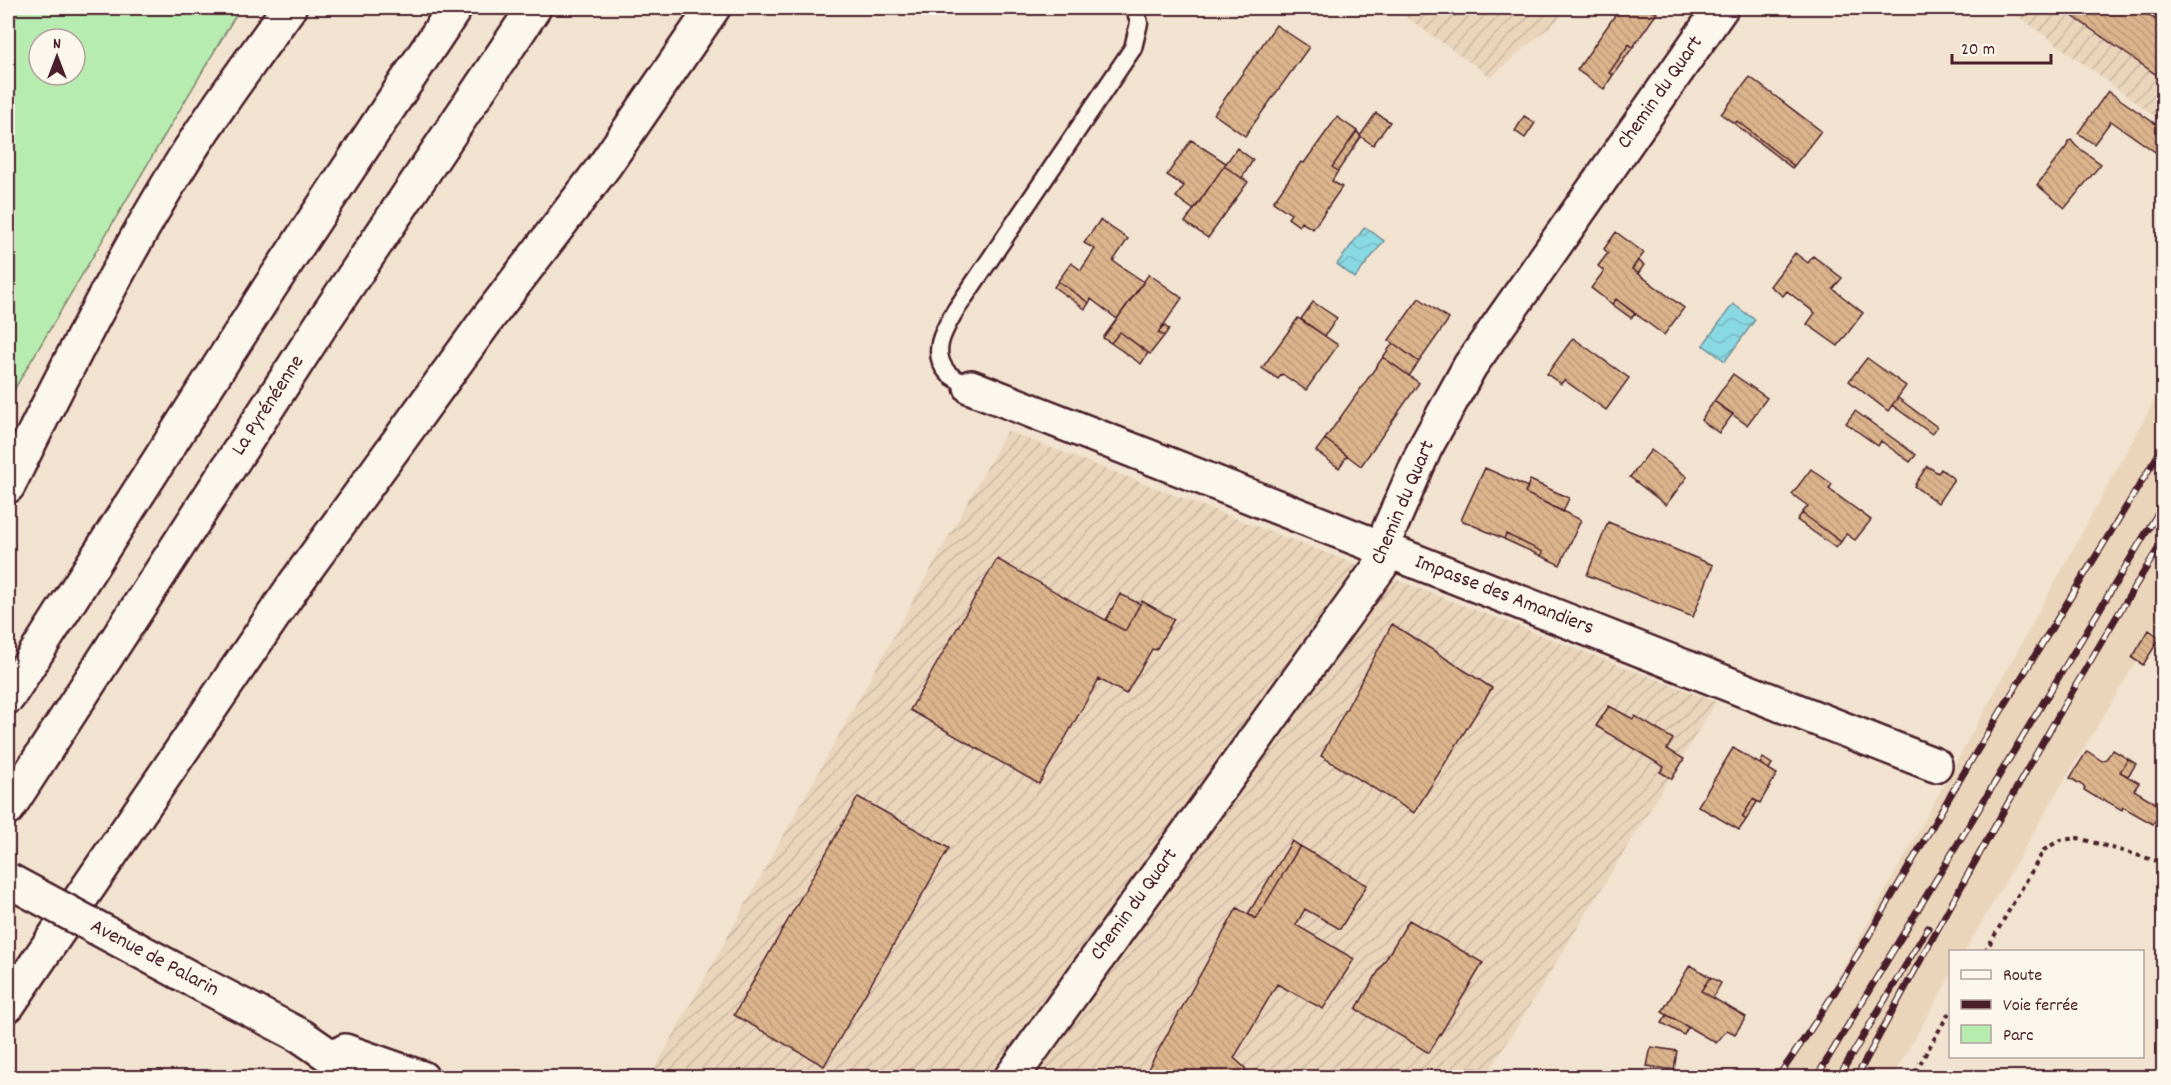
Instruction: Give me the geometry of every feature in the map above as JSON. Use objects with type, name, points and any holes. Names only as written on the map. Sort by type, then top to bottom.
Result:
[{"type":"main road","points":[[8,486],[98,311],[159,199],[238,77],[289,8]]},
{"type":"main road","points":[[8,697],[270,287],[455,8]]},
{"type":"main road","name":"La Pyrénéenne","points":[[8,808],[323,322],[534,8]]},
{"type":"main road","points":[[8,1005],[295,584],[488,318],[604,165],[714,8]]},
{"type":"main road","name":"Chemin du Quart","points":[[1011,1077],[1381,565],[1389,530],[1425,448],[1470,366],[1720,8]]},
{"type":"main road","name":"Impasse des Amandiers","points":[[971,387],[1935,765]]},
{"type":"main road","name":"Avenue de Palarin","points":[[8,880],[301,1036],[343,1065],[367,1077]]},
{"type":"main road","name":"Avenue de Palarin","points":[[301,1036],[422,1077]]},
{"type":"lane","points":[[971,387],[948,373],[939,357],[940,337],[1133,48],[1139,23],[1135,8]]},
{"type":"path","points":[[1986,950],[2044,850],[2060,840],[2078,838],[2163,863]]},
{"type":"path","points":[[1910,1077],[1917,1069],[1949,1013]]},
{"type":"shaded area","points":[[1393,8],[1571,8],[1491,77]]},
{"type":"shaded area","points":[[2007,8],[2163,8],[2163,122]]},
{"type":"shaded area","points":[[2163,385],[2163,629],[2158,626],[2049,806],[1966,950],[1949,950],[1949,979],[1896,1071],[1874,1077],[1783,1078]]},
{"type":"shaded area","points":[[1007,431],[1716,702],[1486,1077],[726,1078],[655,1068]]},
{"type":"green space","points":[[8,8],[240,8],[8,400]]},
{"type":"water","points":[[1365,227],[1384,241],[1355,278],[1337,264]]},
{"type":"water","points":[[1733,304],[1755,320],[1725,361],[1703,345]]},
{"type":"building","points":[[1620,8],[1649,8],[1657,13],[1633,47],[1629,44],[1609,73],[1613,75],[1604,89],[1577,70]]},
{"type":"building","points":[[2061,8],[2138,8],[2164,25],[2164,80]]},
{"type":"building","points":[[1276,25],[1309,47],[1245,136],[1214,114]]},
{"type":"building","points":[[1629,44],[1633,47],[1613,75],[1609,73]]},
{"type":"building","points":[[1750,77],[1821,131],[1794,166],[1737,121],[1735,124],[1721,114]]},
{"type":"building","points":[[2108,91],[2160,127],[2164,123],[2164,158],[2111,121],[2094,144],[2078,133]]},
{"type":"building","points":[[1376,113],[1390,122],[1373,145],[1360,136]]},
{"type":"building","points":[[1524,116],[1535,123],[1525,138],[1515,131]]},
{"type":"building","points":[[1337,117],[1357,131],[1332,167],[1338,171],[1332,181],[1342,187],[1313,229],[1301,222],[1299,226],[1288,218],[1291,214],[1273,202]]},
{"type":"building","points":[[1737,121],[1794,166],[1792,168],[1735,124]]},
{"type":"building","points":[[1357,131],[1361,137],[1338,171],[1332,167]]},
{"type":"building","points":[[1191,140],[1226,163],[1194,210],[1176,197],[1184,186],[1167,175]]},
{"type":"building","points":[[2071,140],[2101,164],[2065,208],[2037,185]]},
{"type":"building","points":[[1237,148],[1253,160],[1242,178],[1224,166]]},
{"type":"building","points":[[1224,166],[1248,182],[1208,238],[1185,222]]},
{"type":"building","points":[[1100,220],[1128,239],[1113,261],[1144,282],[1117,319],[1091,299],[1089,303],[1058,281],[1071,263],[1081,270],[1095,249],[1084,243]]},
{"type":"building","points":[[1616,232],[1644,253],[1632,269],[1684,308],[1664,335],[1616,299],[1612,304],[1591,288],[1604,271],[1598,266],[1608,253],[1604,249]]},
{"type":"building","points":[[1795,253],[1808,263],[1813,256],[1842,278],[1833,289],[1863,313],[1838,346],[1807,324],[1815,313],[1787,291],[1783,296],[1770,286]]},
{"type":"building","points":[[1638,260],[1644,265],[1638,274],[1632,269]]},
{"type":"building","points":[[1149,274],[1182,298],[1158,333],[1164,336],[1150,354],[1120,332],[1111,343],[1103,338]]},
{"type":"building","points":[[1058,281],[1089,303],[1085,309],[1054,287]]},
{"type":"building","points":[[1419,298],[1449,319],[1419,362],[1389,340]]},
{"type":"building","points":[[1616,299],[1635,314],[1631,318],[1612,304]]},
{"type":"building","points":[[1313,302],[1337,318],[1325,336],[1301,319]]},
{"type":"building","points":[[1298,318],[1338,345],[1306,390],[1282,374],[1278,379],[1262,368]]},
{"type":"building","points":[[1163,325],[1169,329],[1164,336],[1158,333]]},
{"type":"building","points":[[1120,332],[1148,353],[1141,364],[1111,343]]},
{"type":"building","points":[[1573,338],[1629,378],[1606,410],[1564,380],[1561,384],[1547,374]]},
{"type":"building","points":[[1393,343],[1419,362],[1409,376],[1383,357]]},
{"type":"building","points":[[1383,357],[1419,383],[1361,466],[1325,439]]},
{"type":"building","points":[[1867,358],[1906,386],[1888,411],[1849,381]]},
{"type":"building","points":[[1733,374],[1767,398],[1747,425],[1714,401]]},
{"type":"building","points":[[1898,398],[1937,427],[1932,434],[1892,405]]},
{"type":"building","points":[[1714,401],[1733,414],[1719,433],[1701,420]]},
{"type":"building","points":[[1855,411],[1916,455],[1910,462],[1881,441],[1878,446],[1846,423]]},
{"type":"building","points":[[1325,439],[1347,456],[1339,468],[1316,451]]},
{"type":"building","points":[[1651,450],[1687,477],[1666,505],[1630,477]]},
{"type":"building","points":[[1927,466],[1938,473],[1941,469],[1954,479],[1938,503],[1914,486]]},
{"type":"building","points":[[1485,468],[1528,487],[1525,493],[1581,520],[1560,565],[1541,556],[1543,552],[1506,534],[1504,539],[1461,520]]},
{"type":"building","points":[[1811,469],[1832,484],[1829,489],[1871,520],[1855,540],[1846,534],[1841,542],[1802,513],[1808,506],[1792,494]]},
{"type":"building","points":[[1530,480],[1569,498],[1563,512],[1525,493]]},
{"type":"building","points":[[1802,513],[1841,542],[1836,548],[1797,520]]},
{"type":"building","points":[[1608,522],[1713,565],[1693,617],[1587,575]]},
{"type":"building","points":[[1506,534],[1543,552],[1541,556],[1504,539]]},
{"type":"building","points":[[997,559],[1125,631],[1142,601],[1174,619],[1156,650],[1152,649],[1126,694],[1099,679],[1039,784],[910,710]]},
{"type":"building","points":[[1120,594],[1140,604],[1125,631],[1106,620]]},
{"type":"building","points":[[1392,624],[1492,688],[1414,813],[1321,756]]},
{"type":"building","points":[[2149,630],[2160,638],[2143,665],[2132,658]]},
{"type":"building","points":[[1609,706],[1633,719],[1635,716],[1673,739],[1667,749],[1684,759],[1672,779],[1660,772],[1664,767],[1596,726]]},
{"type":"building","points":[[1733,748],[1777,774],[1760,803],[1753,799],[1742,817],[1746,820],[1739,830],[1698,806]]},
{"type":"building","points":[[2113,750],[2128,759],[2120,772],[2139,783],[2134,790],[2164,808],[2153,824],[2123,807],[2122,810],[2103,799],[2102,801],[2070,778],[2087,751],[2102,761]]},
{"type":"building","points":[[1763,758],[1772,764],[1769,769],[1760,764]]},
{"type":"building","points":[[2128,759],[2136,764],[2128,776],[2120,772]]},
{"type":"building","points":[[858,797],[949,848],[824,1066],[734,1015]]},
{"type":"building","points":[[1753,799],[1757,802],[1746,820],[1742,817]]},
{"type":"building","points":[[1292,841],[1300,846],[1256,919],[1248,914]]},
{"type":"building","points":[[1300,846],[1367,885],[1340,929],[1305,909],[1296,925],[1354,959],[1323,1009],[1277,984],[1234,1058],[1245,1068],[1248,1078],[1143,1078],[1237,908],[1256,919]]},
{"type":"building","points":[[1409,920],[1483,963],[1429,1053],[1356,1009]]},
{"type":"building","points":[[1690,965],[1710,977],[1701,991],[1746,1017],[1735,1034],[1727,1030],[1716,1043],[1662,1012]]},
{"type":"building","points":[[1710,977],[1721,983],[1713,998],[1701,991]]},
{"type":"building","points":[[1667,1015],[1688,1027],[1684,1035],[1662,1023]]},
{"type":"building","points":[[1651,1047],[1677,1051],[1674,1070],[1647,1066]]},
{"type":"building","points":[[1463,1069],[1477,1069],[1477,1078],[1463,1078]]},
{"type":"railway","points":[[1777,1078],[1847,973],[1979,748],[2164,445]]},
{"type":"railway","points":[[1816,1078],[2164,503]]},
{"type":"railway","points":[[1856,1078],[2006,806],[2164,539]]},
{"type":"railway","points":[[1838,1078],[1928,928]]}]
